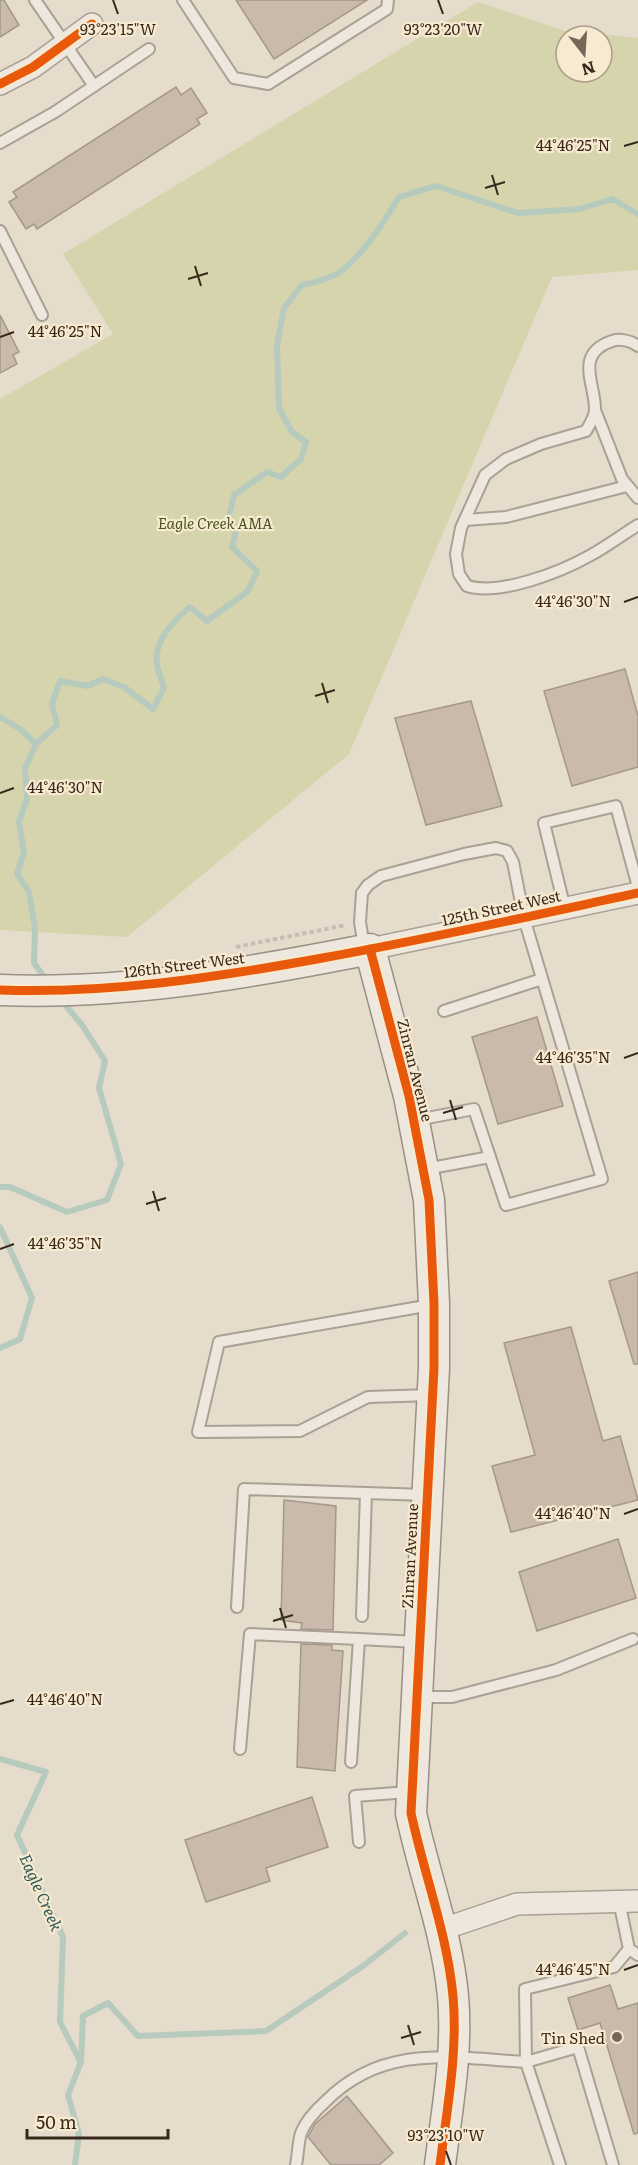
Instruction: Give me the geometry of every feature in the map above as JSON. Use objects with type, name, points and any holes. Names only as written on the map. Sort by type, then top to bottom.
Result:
[{"type":"street","points":[[0,84],[33,67],[92,24]]},
{"type":"street","name":"125th Street West","points":[[365,941],[524,918],[638,893]]},
{"type":"street","name":"126th Street West","points":[[8,990],[109,988],[226,975],[365,941]]},
{"type":"street","name":"Zinran Avenue","points":[[365,941],[414,1120],[429,1200],[434,1304],[432,1395],[411,1813],[420,1854],[443,1929],[453,1996],[453,2058],[440,2165]]},
{"type":"street","points":[[443,1929],[518,1904],[629,1901]]},
{"type":"lane","points":[[35,0],[94,87]]},
{"type":"lane","points":[[183,0],[234,78],[268,84],[387,9],[388,0]]},
{"type":"lane","points":[[0,144],[56,112],[148,50]]},
{"type":"lane","points":[[0,231],[42,315]]},
{"type":"lane","points":[[638,346],[615,339],[603,345],[592,354],[589,372],[595,409],[611,454],[622,479],[638,498]]},
{"type":"lane","points":[[595,409],[592,422],[586,431],[541,444],[506,459],[485,475],[465,520],[456,554],[459,574],[467,586],[478,590],[495,590],[538,578],[590,555],[638,525]]},
{"type":"lane","points":[[465,520],[506,517],[627,486]]},
{"type":"lane","points":[[565,909],[544,823],[616,806],[638,887]]},
{"type":"lane","points":[[365,941],[362,893],[368,885],[381,876],[464,854],[496,848],[507,851],[513,862],[524,918],[602,1179],[506,1205],[474,1109],[414,1120]]},
{"type":"lane","points":[[444,1011],[542,980]]},
{"type":"lane","points":[[423,1169],[490,1157]]},
{"type":"lane","points":[[432,1395],[368,1397],[300,1431],[198,1432],[219,1342],[434,1304]]},
{"type":"lane","points":[[237,1607],[244,1489],[427,1496]]},
{"type":"lane","points":[[362,1616],[366,1493]]},
{"type":"lane","points":[[240,1749],[250,1634],[420,1642]]},
{"type":"lane","points":[[351,1762],[359,1639]]},
{"type":"lane","points":[[417,1697],[452,1697],[544,1673],[633,1639]]},
{"type":"lane","points":[[358,1842],[355,1796],[412,1792]]},
{"type":"lane","points":[[560,2165],[526,2062],[525,1989],[614,1967],[633,1952],[629,1901]]},
{"type":"lane","points":[[296,2165],[300,2135],[312,2115],[336,2091],[361,2075],[393,2062],[414,2057],[526,2062],[578,2047],[613,2165]]},
{"type":"path","points":[[225,949],[365,941]]},
{"type":"green space","name":"Eagle Creek AMA","points":[[478,2],[554,27],[554,84],[614,84],[614,36],[638,38],[638,270],[552,277],[349,754],[127,937],[0,930],[0,399],[113,334],[63,254]]},
{"type":"building","points":[[0,0],[4,0],[19,25],[0,37]]},
{"type":"building","points":[[236,0],[367,0],[274,59]]},
{"type":"building","points":[[176,87],[181,95],[191,88],[207,113],[197,119],[200,124],[37,229],[34,224],[26,229],[9,202],[17,197],[13,192]]},
{"type":"building","points":[[0,315],[19,352],[13,355],[17,364],[0,373]]},
{"type":"building","points":[[625,669],[638,716],[638,767],[572,786],[544,691]]},
{"type":"building","points":[[471,701],[502,806],[426,825],[395,718]]},
{"type":"building","points":[[537,1017],[563,1106],[498,1124],[472,1037]]},
{"type":"building","points":[[638,1272],[638,1364],[634,1364],[609,1281]]},
{"type":"building","points":[[571,1327],[603,1441],[620,1436],[638,1500],[511,1532],[492,1466],[535,1455],[504,1343]]},
{"type":"building","points":[[284,1500],[336,1506],[333,1630],[301,1629],[302,1623],[281,1620]]},
{"type":"building","points":[[618,1539],[636,1598],[537,1631],[519,1572]]},
{"type":"building","points":[[301,1644],[332,1645],[332,1650],[343,1651],[335,1771],[297,1767]]},
{"type":"building","points":[[312,1797],[328,1847],[266,1868],[270,1881],[206,1902],[185,1840]]},
{"type":"building","points":[[610,1985],[618,2009],[638,2003],[638,2133],[634,2134],[600,2023],[578,2030],[568,1998]]},
{"type":"building","points":[[347,2096],[393,2153],[379,2165],[331,2165],[308,2137],[315,2124]]},
{"type":"waterway","name":"Eagle Creek","points":[[47,981],[34,963],[35,927],[29,892],[17,874],[24,852],[19,822],[27,799],[25,768],[36,744],[57,725],[52,704],[60,681],[88,686],[102,679],[124,687],[153,709],[164,688],[157,664],[158,648],[171,625],[190,607],[207,621],[248,591],[257,571],[232,547],[236,531],[228,520],[234,495],[267,472],[281,477],[301,459],[306,442],[292,432],[279,408],[277,345],[284,308],[302,285],[336,274],[353,261],[375,235],[399,197],[436,186],[518,213],[580,209],[612,199],[638,214]]},
{"type":"waterway","points":[[0,717],[20,729],[36,744]]},
{"type":"waterway","name":"Eagle Creek","points":[[0,1187],[10,1187],[67,1212],[107,1200],[121,1164],[99,1088],[105,1061],[82,1025],[62,1001]]},
{"type":"waterway","name":"Eagle Creek","points":[[0,1227],[32,1298],[20,1339],[0,1348]]},
{"type":"waterway","name":"Eagle Creek","points":[[0,1759],[46,1772],[17,1835],[63,1937],[60,2022],[80,2061]]},
{"type":"waterway","points":[[75,2165],[79,2134],[68,2095],[81,2062],[83,2016],[108,2003],[138,2036],[266,2031],[363,1966],[405,1933]]},
{"type":"cycle path","points":[[0,84],[33,67],[92,24]]},
{"type":"cycle path","points":[[0,990],[40,991],[119,987],[238,972],[397,944],[638,893]]},
{"type":"cycle path","points":[[370,949],[409,1096],[429,1200],[434,1304],[434,1368],[411,1813],[441,1926],[453,1996],[453,2059],[440,2165]]},
{"type":"place","name":"Tin Shed","points":[[617,2037]]}]
